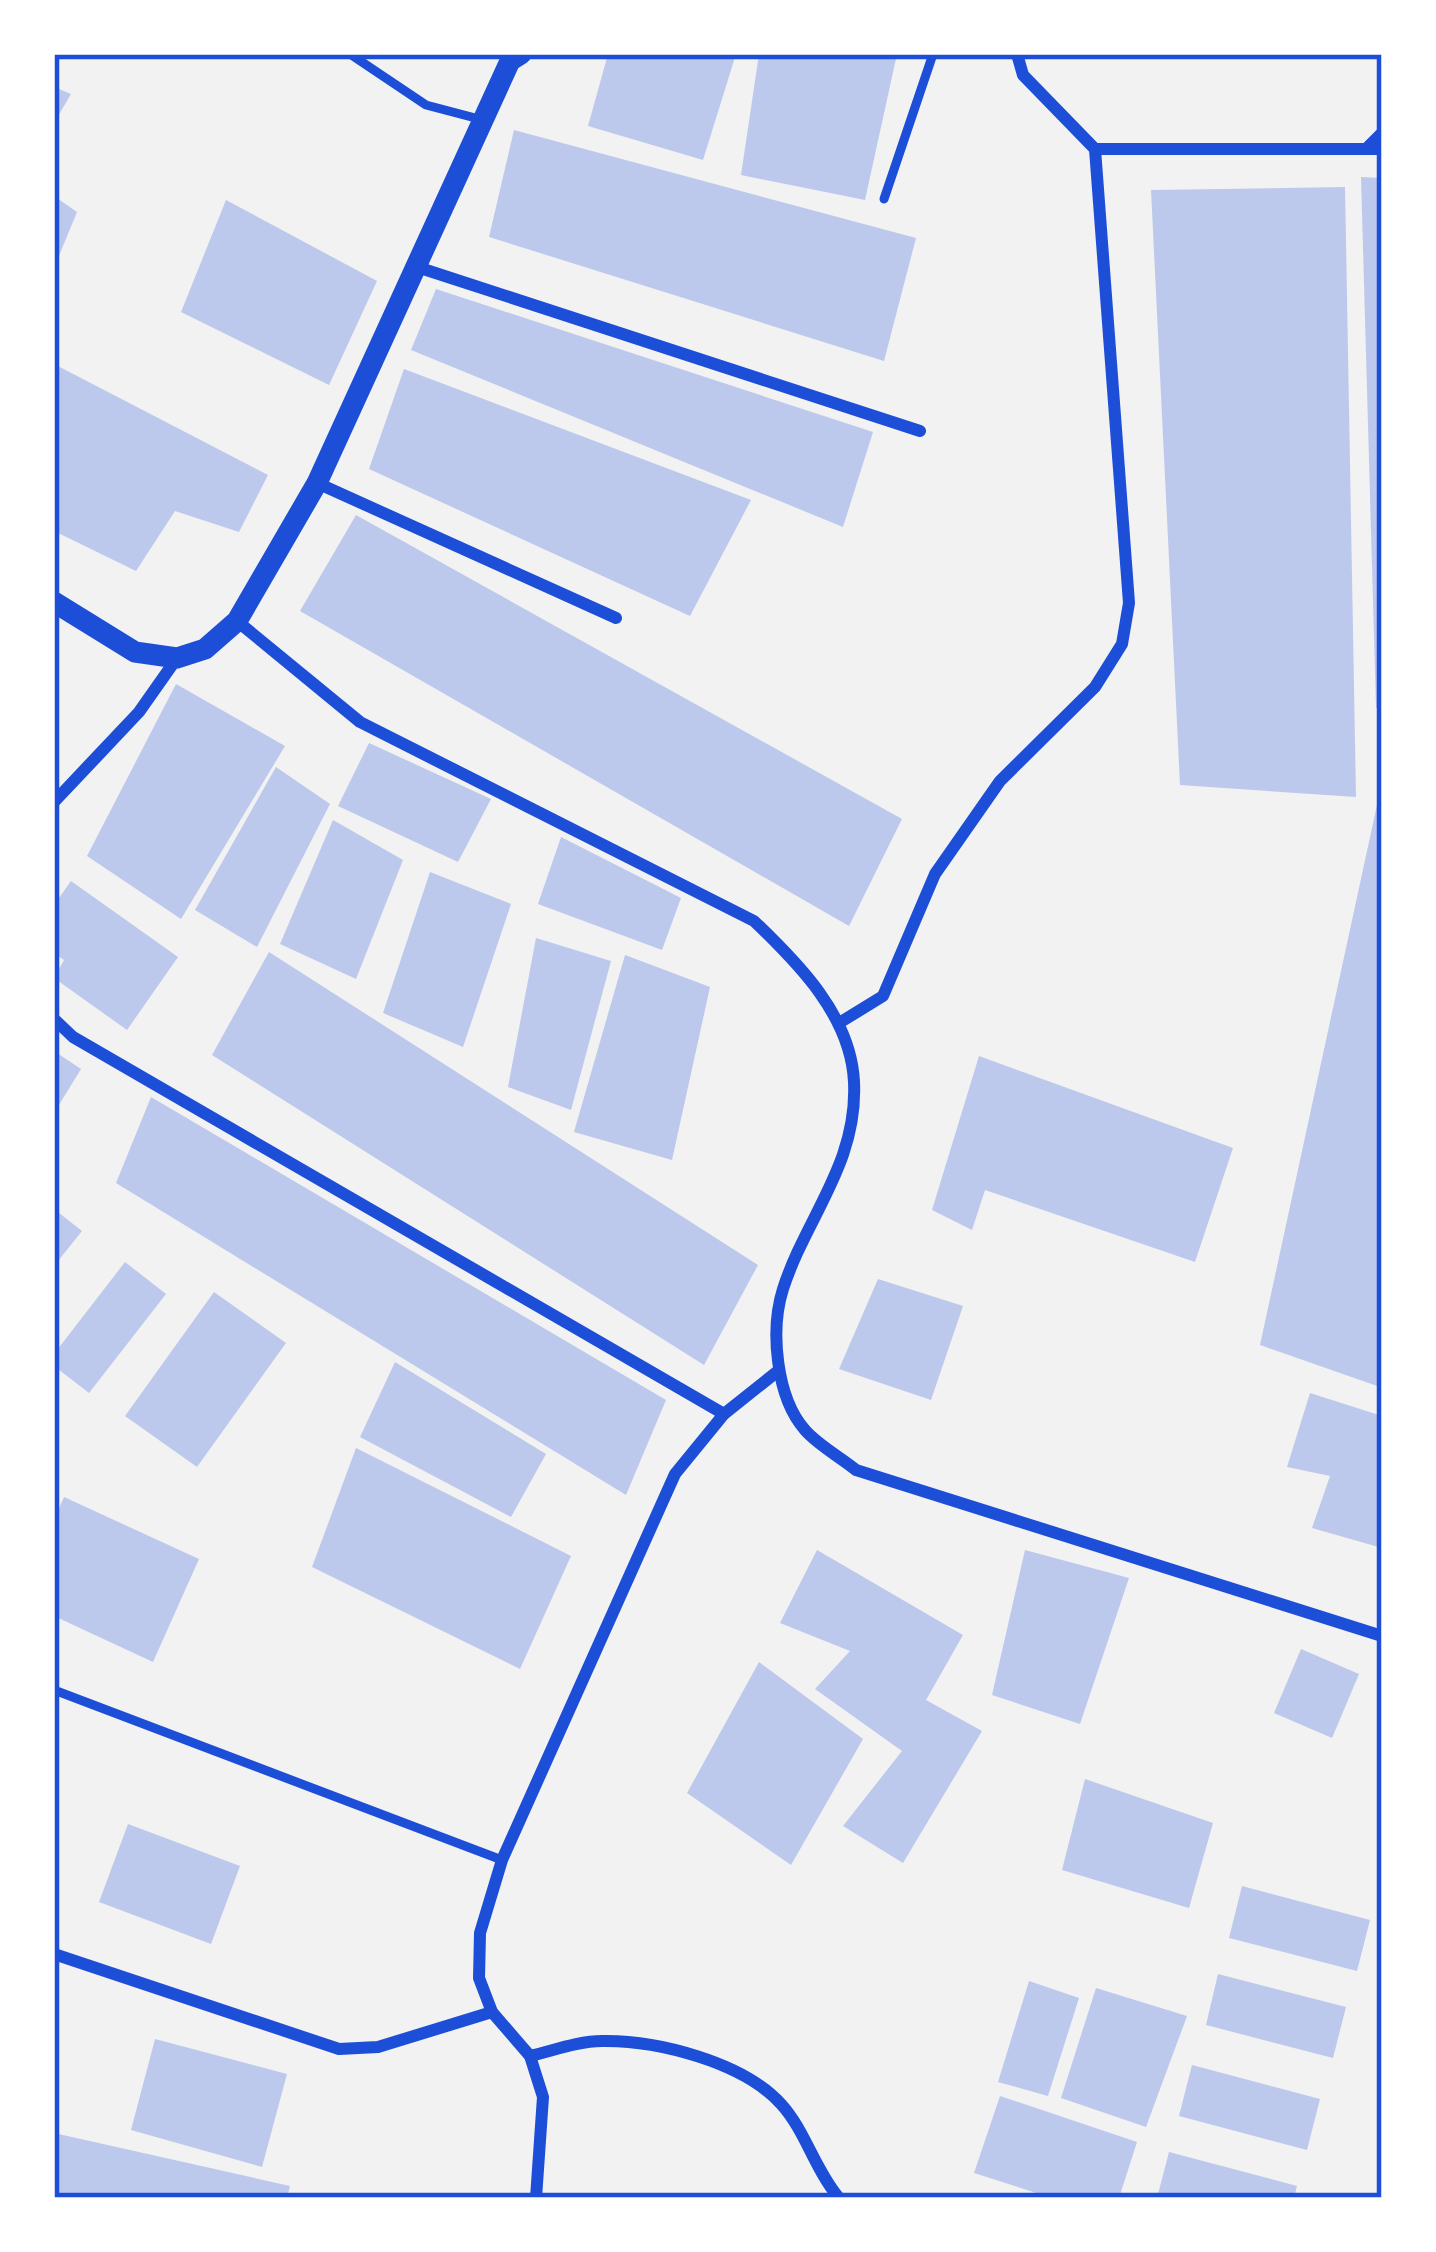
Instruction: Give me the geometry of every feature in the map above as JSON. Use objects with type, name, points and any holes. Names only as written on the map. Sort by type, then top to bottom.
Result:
[{"type":"street","points":[[839,1023],[883,996],[934,874],[1000,781],[1095,687],[1122,644],[1129,603],[1095,149],[1033,87],[1017,54]]},
{"type":"street","points":[[54,602],[135,652],[177,658],[206,649],[237,621],[317,483],[412,266],[512,56]]},
{"type":"street","points":[[1367,148],[1382,133]]},
{"type":"street","points":[[1095,149],[1382,149]]},
{"type":"street","points":[[412,266],[920,431]]},
{"type":"street","points":[[317,483],[616,618]]},
{"type":"street","points":[[237,621],[360,722],[754,921],[799,964],[839,1023],[854,1081],[840,1173],[782,1291],[778,1371],[803,1429],[856,1470],[1382,1636]]},
{"type":"street","points":[[54,802],[139,712],[177,658]]},
{"type":"street","points":[[54,1019],[74,1037],[724,1414]]},
{"type":"street","points":[[536,2198],[544,2097],[530,2056],[492,2012],[479,1978],[480,1933],[502,1860],[675,1474],[724,1414],[778,1371]]},
{"type":"street","points":[[54,1954],[339,2049],[378,2048],[492,2012]]},
{"type":"street","points":[[530,2056],[600,2041],[657,2047],[743,2076],[783,2105],[817,2172],[839,2198]]},
{"type":"lane","points":[[350,54],[426,105],[483,120]]},
{"type":"lane","points":[[884,199],[933,54]]},
{"type":"lane","points":[[54,1690],[502,1860]]},
{"type":"building","points":[[608,54],[736,54],[703,160],[588,126]]},
{"type":"building","points":[[759,54],[897,54],[865,200],[741,175]]},
{"type":"building","points":[[54,87],[71,94],[54,123]]},
{"type":"building","points":[[514,130],[916,238],[884,361],[489,237]]},
{"type":"building","points":[[1361,177],[1382,178],[1382,709],[1376,708]]},
{"type":"building","points":[[1345,187],[1356,797],[1180,785],[1151,190]]},
{"type":"building","points":[[54,196],[77,212],[54,268]]},
{"type":"building","points":[[226,200],[377,281],[329,385],[181,312]]},
{"type":"building","points":[[436,289],[873,432],[843,527],[411,350]]},
{"type":"building","points":[[54,364],[268,475],[239,532],[175,511],[136,571],[54,531]]},
{"type":"building","points":[[404,369],[751,500],[690,616],[369,469]]},
{"type":"building","points":[[356,515],[902,819],[849,926],[300,611]]},
{"type":"building","points":[[176,684],[285,746],[181,919],[87,856]]},
{"type":"building","points":[[369,743],[491,799],[458,862],[338,806]]},
{"type":"building","points":[[276,767],[330,804],[257,947],[195,910]]},
{"type":"building","points":[[1382,791],[1380,1387],[1260,1345]]},
{"type":"building","points":[[333,820],[403,860],[356,979],[280,944]]},
{"type":"building","points":[[561,837],[681,898],[662,950],[538,904]]},
{"type":"building","points":[[430,872],[511,904],[463,1047],[383,1013]]},
{"type":"building","points":[[71,881],[178,957],[127,1030],[54,978],[64,960],[54,953],[54,905]]},
{"type":"building","points":[[536,938],[611,961],[571,1110],[508,1087]]},
{"type":"building","points":[[269,952],[758,1265],[704,1365],[212,1055]]},
{"type":"building","points":[[625,955],[710,987],[672,1160],[574,1132]]},
{"type":"building","points":[[54,1051],[81,1069],[54,1113]]},
{"type":"building","points":[[979,1056],[1233,1148],[1195,1262],[985,1190],[972,1230],[932,1210]]},
{"type":"building","points":[[151,1097],[666,1400],[626,1495],[116,1183]]},
{"type":"building","points":[[54,1209],[82,1231],[54,1266]]},
{"type":"building","points":[[125,1262],[166,1294],[89,1393],[54,1366],[54,1354]]},
{"type":"building","points":[[878,1279],[963,1306],[931,1400],[839,1369]]},
{"type":"building","points":[[214,1292],[286,1343],[197,1467],[125,1416]]},
{"type":"building","points":[[395,1362],[546,1454],[511,1517],[360,1437]]},
{"type":"building","points":[[1310,1393],[1382,1416],[1382,1548],[1312,1528],[1330,1476],[1287,1467]]},
{"type":"building","points":[[356,1448],[571,1556],[520,1669],[312,1567]]},
{"type":"building","points":[[64,1497],[199,1559],[153,1662],[54,1616],[54,1520]]},
{"type":"building","points":[[817,1550],[963,1635],[926,1700],[982,1731],[903,1863],[843,1826],[902,1751],[815,1689],[850,1651],[780,1623]]},
{"type":"building","points":[[1025,1550],[1129,1578],[1080,1724],[992,1695]]},
{"type":"building","points":[[1301,1649],[1359,1674],[1332,1738],[1274,1713]]},
{"type":"building","points":[[759,1662],[863,1739],[791,1865],[687,1793]]},
{"type":"building","points":[[1085,1779],[1213,1823],[1189,1908],[1062,1870]]},
{"type":"building","points":[[128,1824],[240,1866],[211,1944],[99,1902]]},
{"type":"building","points":[[1242,1886],[1370,1920],[1357,1971],[1229,1938]]},
{"type":"building","points":[[1218,1974],[1346,2007],[1333,2058],[1206,2025]]},
{"type":"building","points":[[1029,1981],[1079,1998],[1048,2096],[998,2082]]},
{"type":"building","points":[[1096,1988],[1187,2016],[1146,2127],[1061,2098]]},
{"type":"building","points":[[155,2039],[287,2074],[262,2167],[131,2130]]},
{"type":"building","points":[[1192,2065],[1320,2099],[1307,2150],[1179,2116]]},
{"type":"building","points":[[1000,2096],[1137,2142],[1119,2198],[1052,2198],[974,2173]]},
{"type":"building","points":[[54,2133],[290,2186],[287,2198],[54,2198]]},
{"type":"building","points":[[1169,2152],[1297,2186],[1294,2198],[1157,2198]]}]
